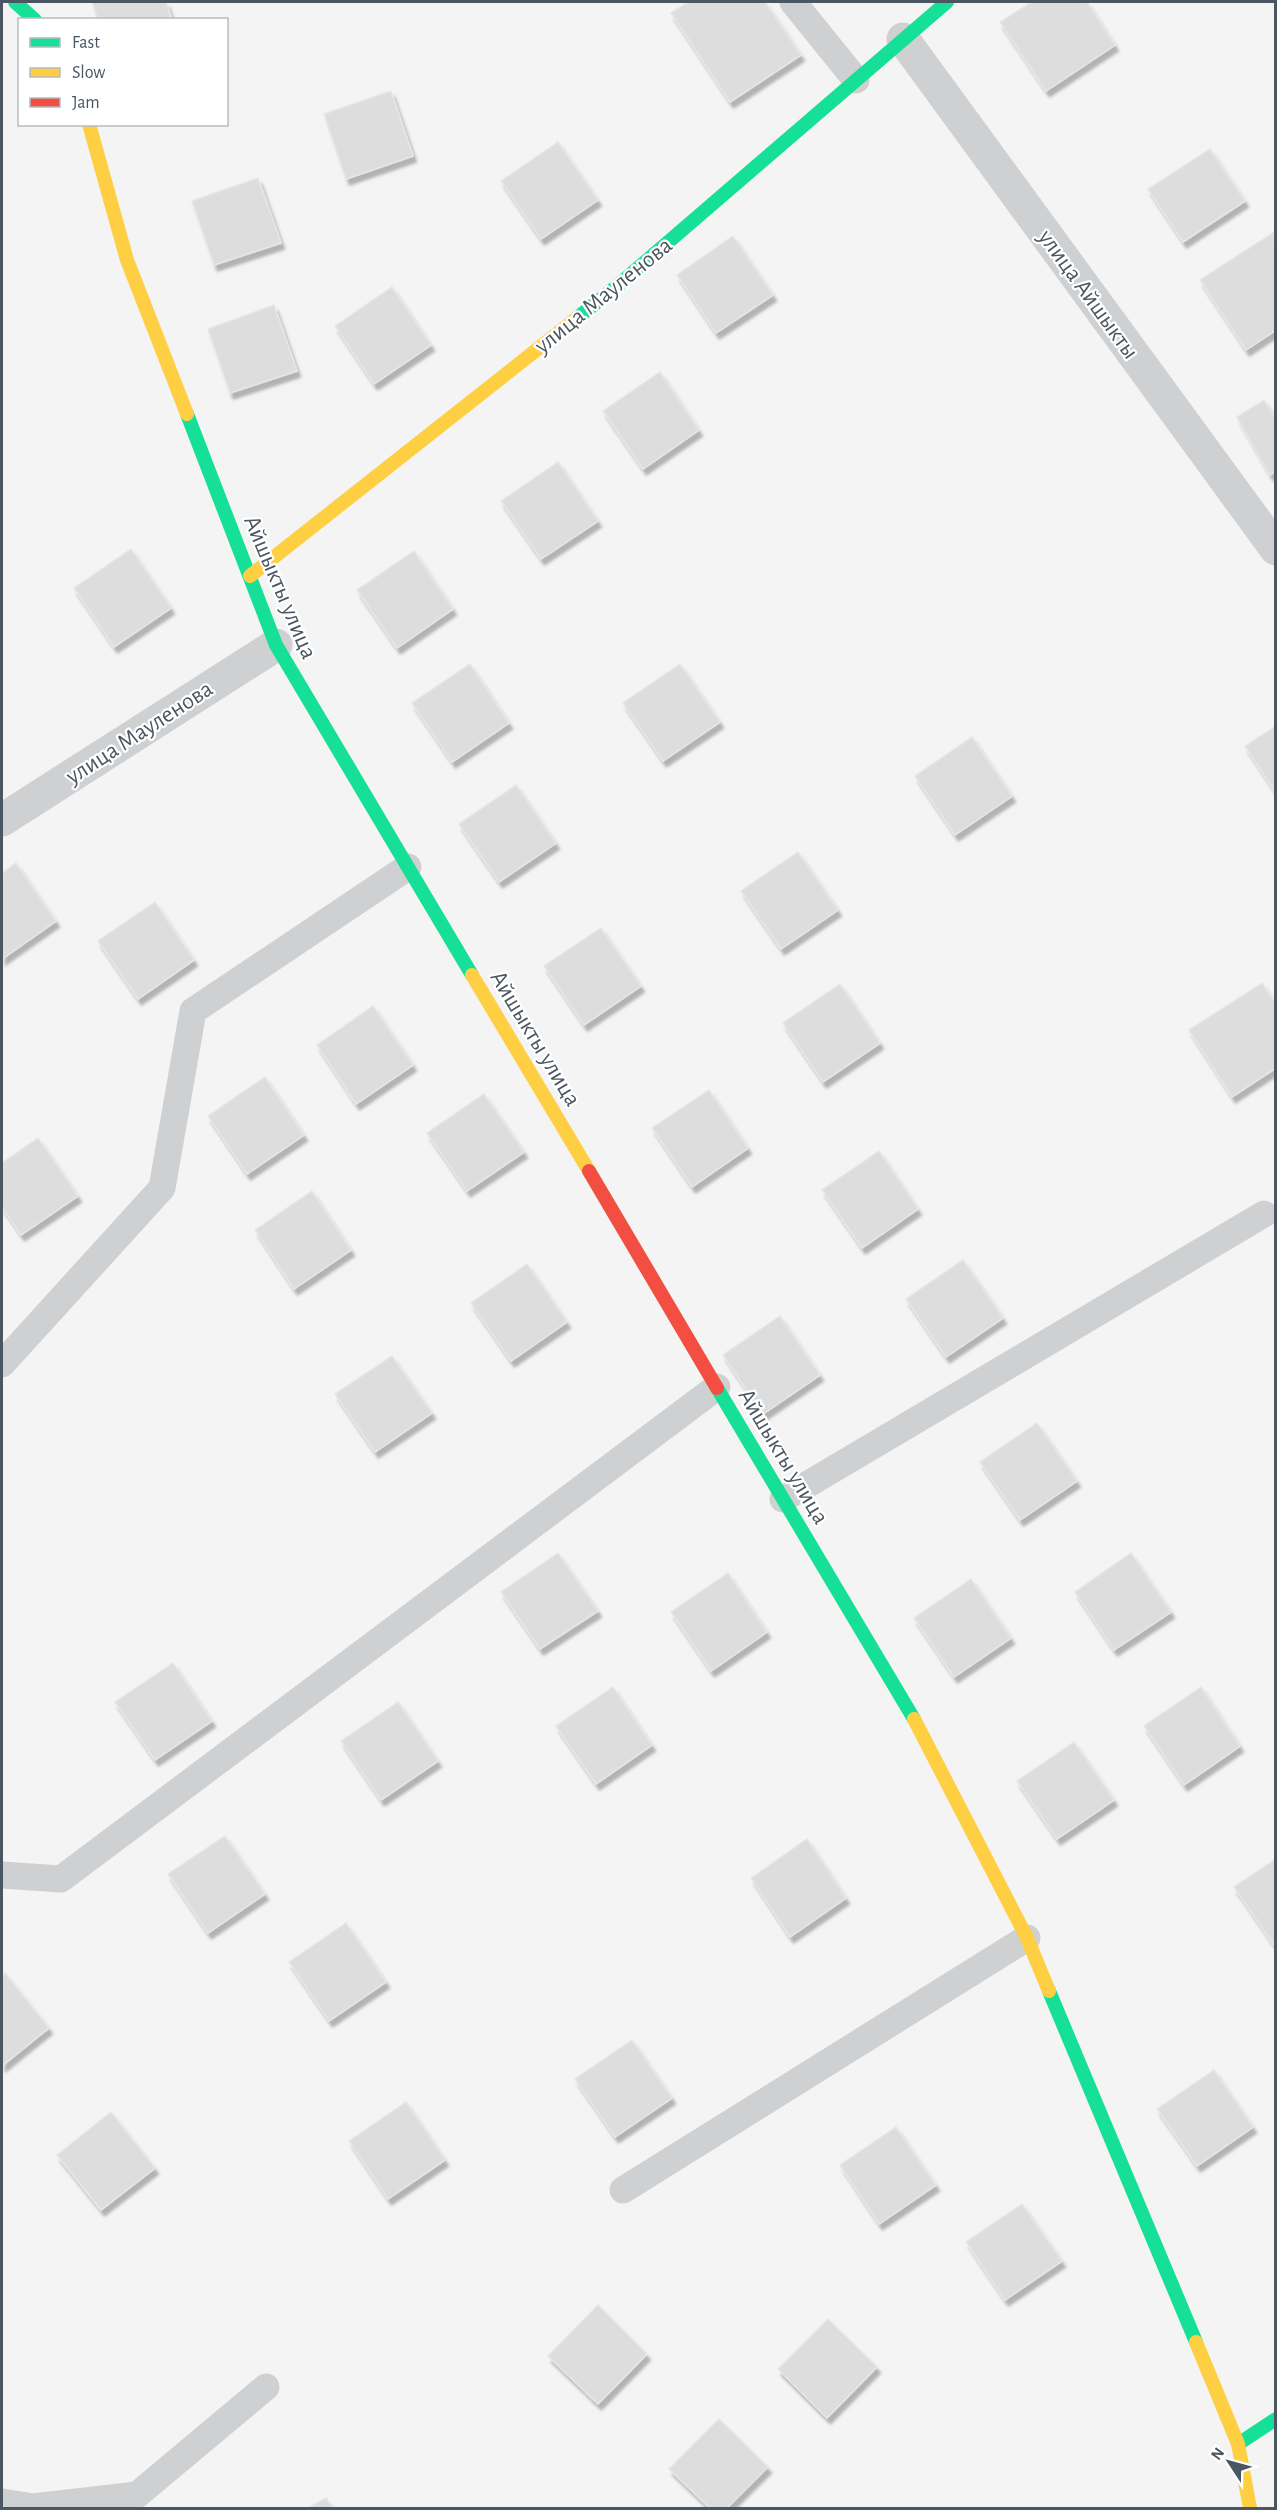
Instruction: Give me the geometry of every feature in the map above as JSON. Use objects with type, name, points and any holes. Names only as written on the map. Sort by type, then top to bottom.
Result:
[{"type":"street","points":[[15,2],[33,18]]},
{"type":"street","name":"улица Мауленова","points":[[250,576],[616,287],[946,2]]},
{"type":"street","name":"улица Айшыкты","points":[[903,39],[1275,549]]},
{"type":"street","name":"Айшыкты улица","points":[[90,126],[127,260],[276,645],[920,1729],[1027,1938],[1238,2444],[1249,2508]]},
{"type":"street","name":"улица Мауленова","points":[[2,820],[276,645]]},
{"type":"street","points":[[1238,2444],[1275,2419]]},
{"type":"lane","points":[[793,2],[856,80]]},
{"type":"lane","points":[[2,1364],[162,1188],[193,1011],[408,867]]},
{"type":"lane","points":[[783,1499],[1264,1214]]},
{"type":"lane","points":[[2,1875],[61,1879],[717,1387]]},
{"type":"lane","points":[[623,2190],[1027,1938]]},
{"type":"lane","points":[[2,2502],[33,2507],[138,2495],[266,2387]]},
{"type":"building","points":[[92,2],[166,2],[171,18],[97,18]]},
{"type":"building","points":[[688,2],[765,2],[801,55],[730,102],[671,13]]},
{"type":"building","points":[[1032,2],[1087,2],[1115,45],[1046,91],[1000,22]]},
{"type":"building","points":[[391,91],[413,156],[346,179],[324,114]]},
{"type":"building","points":[[558,142],[598,200],[541,239],[501,181]]},
{"type":"building","points":[[1210,149],[1245,201],[1183,242],[1148,189]]},
{"type":"building","points":[[258,178],[281,243],[214,265],[192,201]]},
{"type":"building","points":[[1274,232],[1276,330],[1246,350],[1200,280]]},
{"type":"building","points":[[733,236],[773,295],[716,333],[677,275]]},
{"type":"building","points":[[392,287],[431,345],[374,384],[335,326]]},
{"type":"building","points":[[274,305],[297,371],[230,393],[208,329]]},
{"type":"building","points":[[660,372],[699,430],[643,469],[603,411]]},
{"type":"building","points":[[1264,400],[1276,421],[1276,471],[1270,475],[1237,417]]},
{"type":"building","points":[[558,462],[598,521],[541,559],[501,501]]},
{"type":"building","points":[[131,549],[171,608],[114,647],[74,588]]},
{"type":"building","points":[[414,551],[453,609],[397,648],[357,590]]},
{"type":"building","points":[[470,664],[509,723],[452,762],[412,703]]},
{"type":"building","points":[[680,664],[720,722],[663,761],[623,703]]},
{"type":"building","points":[[1276,726],[1276,793],[1245,746]]},
{"type":"building","points":[[972,737],[1012,796],[955,835],[915,776]]},
{"type":"building","points":[[516,785],[556,843],[499,882],[459,824]]},
{"type":"building","points":[[798,852],[838,910],[781,949],[741,891]]},
{"type":"building","points":[[16,863],[56,921],[2,959],[2,873]]},
{"type":"building","points":[[155,902],[194,960],[138,999],[98,941]]},
{"type":"building","points":[[601,928],[641,986],[584,1025],[544,966]]},
{"type":"building","points":[[1262,983],[1276,1004],[1276,1068],[1232,1097],[1189,1030]]},
{"type":"building","points":[[840,984],[880,1043],[823,1082],[783,1023]]},
{"type":"building","points":[[373,1006],[413,1065],[356,1104],[317,1045]]},
{"type":"building","points":[[265,1077],[304,1135],[247,1174],[208,1116]]},
{"type":"building","points":[[709,1090],[748,1148],[692,1187],[652,1128]]},
{"type":"building","points":[[484,1094],[524,1152],[467,1191],[427,1133]]},
{"type":"building","points":[[38,1138],[78,1196],[21,1235],[2,1207],[2,1163]]},
{"type":"building","points":[[879,1151],[918,1209],[862,1248],[822,1190]]},
{"type":"building","points":[[312,1191],[351,1250],[294,1289],[255,1230]]},
{"type":"building","points":[[963,1260],[1003,1318],[946,1357],[906,1299]]},
{"type":"building","points":[[527,1264],[567,1322],[511,1361],[471,1303]]},
{"type":"building","points":[[780,1316],[820,1375],[763,1414],[723,1355]]},
{"type":"building","points":[[392,1356],[432,1413],[375,1452],[335,1394]]},
{"type":"building","points":[[1037,1423],[1077,1481],[1020,1520],[980,1462]]},
{"type":"building","points":[[558,1553],[598,1611],[540,1649],[501,1592]]},
{"type":"building","points":[[1131,1553],[1171,1612],[1114,1650],[1075,1592]]},
{"type":"building","points":[[728,1573],[767,1632],[711,1671],[671,1612]]},
{"type":"building","points":[[971,1579],[1011,1638],[954,1677],[914,1618]]},
{"type":"building","points":[[173,1663],[212,1721],[155,1760],[115,1702]]},
{"type":"building","points":[[613,1687],[652,1745],[596,1784],[556,1726]]},
{"type":"building","points":[[1201,1687],[1240,1746],[1184,1785],[1144,1726]]},
{"type":"building","points":[[398,1702],[438,1761],[381,1800],[341,1741]]},
{"type":"building","points":[[1074,1742],[1114,1800],[1057,1839],[1017,1781]]},
{"type":"building","points":[[225,1836],[265,1894],[208,1933],[168,1874]]},
{"type":"building","points":[[807,1839],[846,1898],[790,1937],[751,1878]]},
{"type":"building","points":[[1276,1859],[1276,1944],[1274,1945],[1234,1887]]},
{"type":"building","points":[[346,1923],[386,1982],[329,2021],[289,1962]]},
{"type":"building","points":[[5,1973],[49,2028],[2,2066],[2,1976]]},
{"type":"building","points":[[632,2040],[672,2098],[615,2137],[575,2079]]},
{"type":"building","points":[[1214,2070],[1253,2127],[1197,2166],[1157,2109]]},
{"type":"building","points":[[406,2102],[445,2160],[388,2199],[349,2141]]},
{"type":"building","points":[[111,2112],[155,2168],[101,2210],[57,2155]]},
{"type":"building","points":[[896,2127],[936,2185],[879,2224],[840,2165]]},
{"type":"building","points":[[1022,2204],[1062,2261],[1005,2300],[966,2242]]},
{"type":"building","points":[[598,2305],[647,2354],[598,2404],[548,2356]]},
{"type":"building","points":[[828,2319],[877,2367],[827,2418],[778,2369]]},
{"type":"building","points":[[719,2419],[768,2467],[727,2508],[710,2508],[669,2469]]},
{"type":"building","points":[[326,2498],[333,2508],[308,2508]]},
{"type":"traffic: fast","points":[[15,2],[33,18]]},
{"type":"traffic: fast","points":[[577,318],[947,2]]},
{"type":"traffic: fast","points":[[187,414],[276,645],[472,975]]},
{"type":"traffic: fast","points":[[717,1388],[914,1719]]},
{"type":"traffic: fast","points":[[1049,1991],[1196,2342]]},
{"type":"traffic: fast","points":[[1238,2444],[1276,2419]]},
{"type":"traffic: slow","points":[[90,126],[127,260],[187,414]]},
{"type":"traffic: slow","points":[[250,576],[577,318]]},
{"type":"traffic: slow","points":[[472,975],[589,1171]]},
{"type":"traffic: slow","points":[[914,1719],[1027,1938],[1049,1991]]},
{"type":"traffic: slow","points":[[1196,2342],[1238,2444],[1250,2508]]},
{"type":"traffic: jam","points":[[589,1171],[717,1388]]}]
